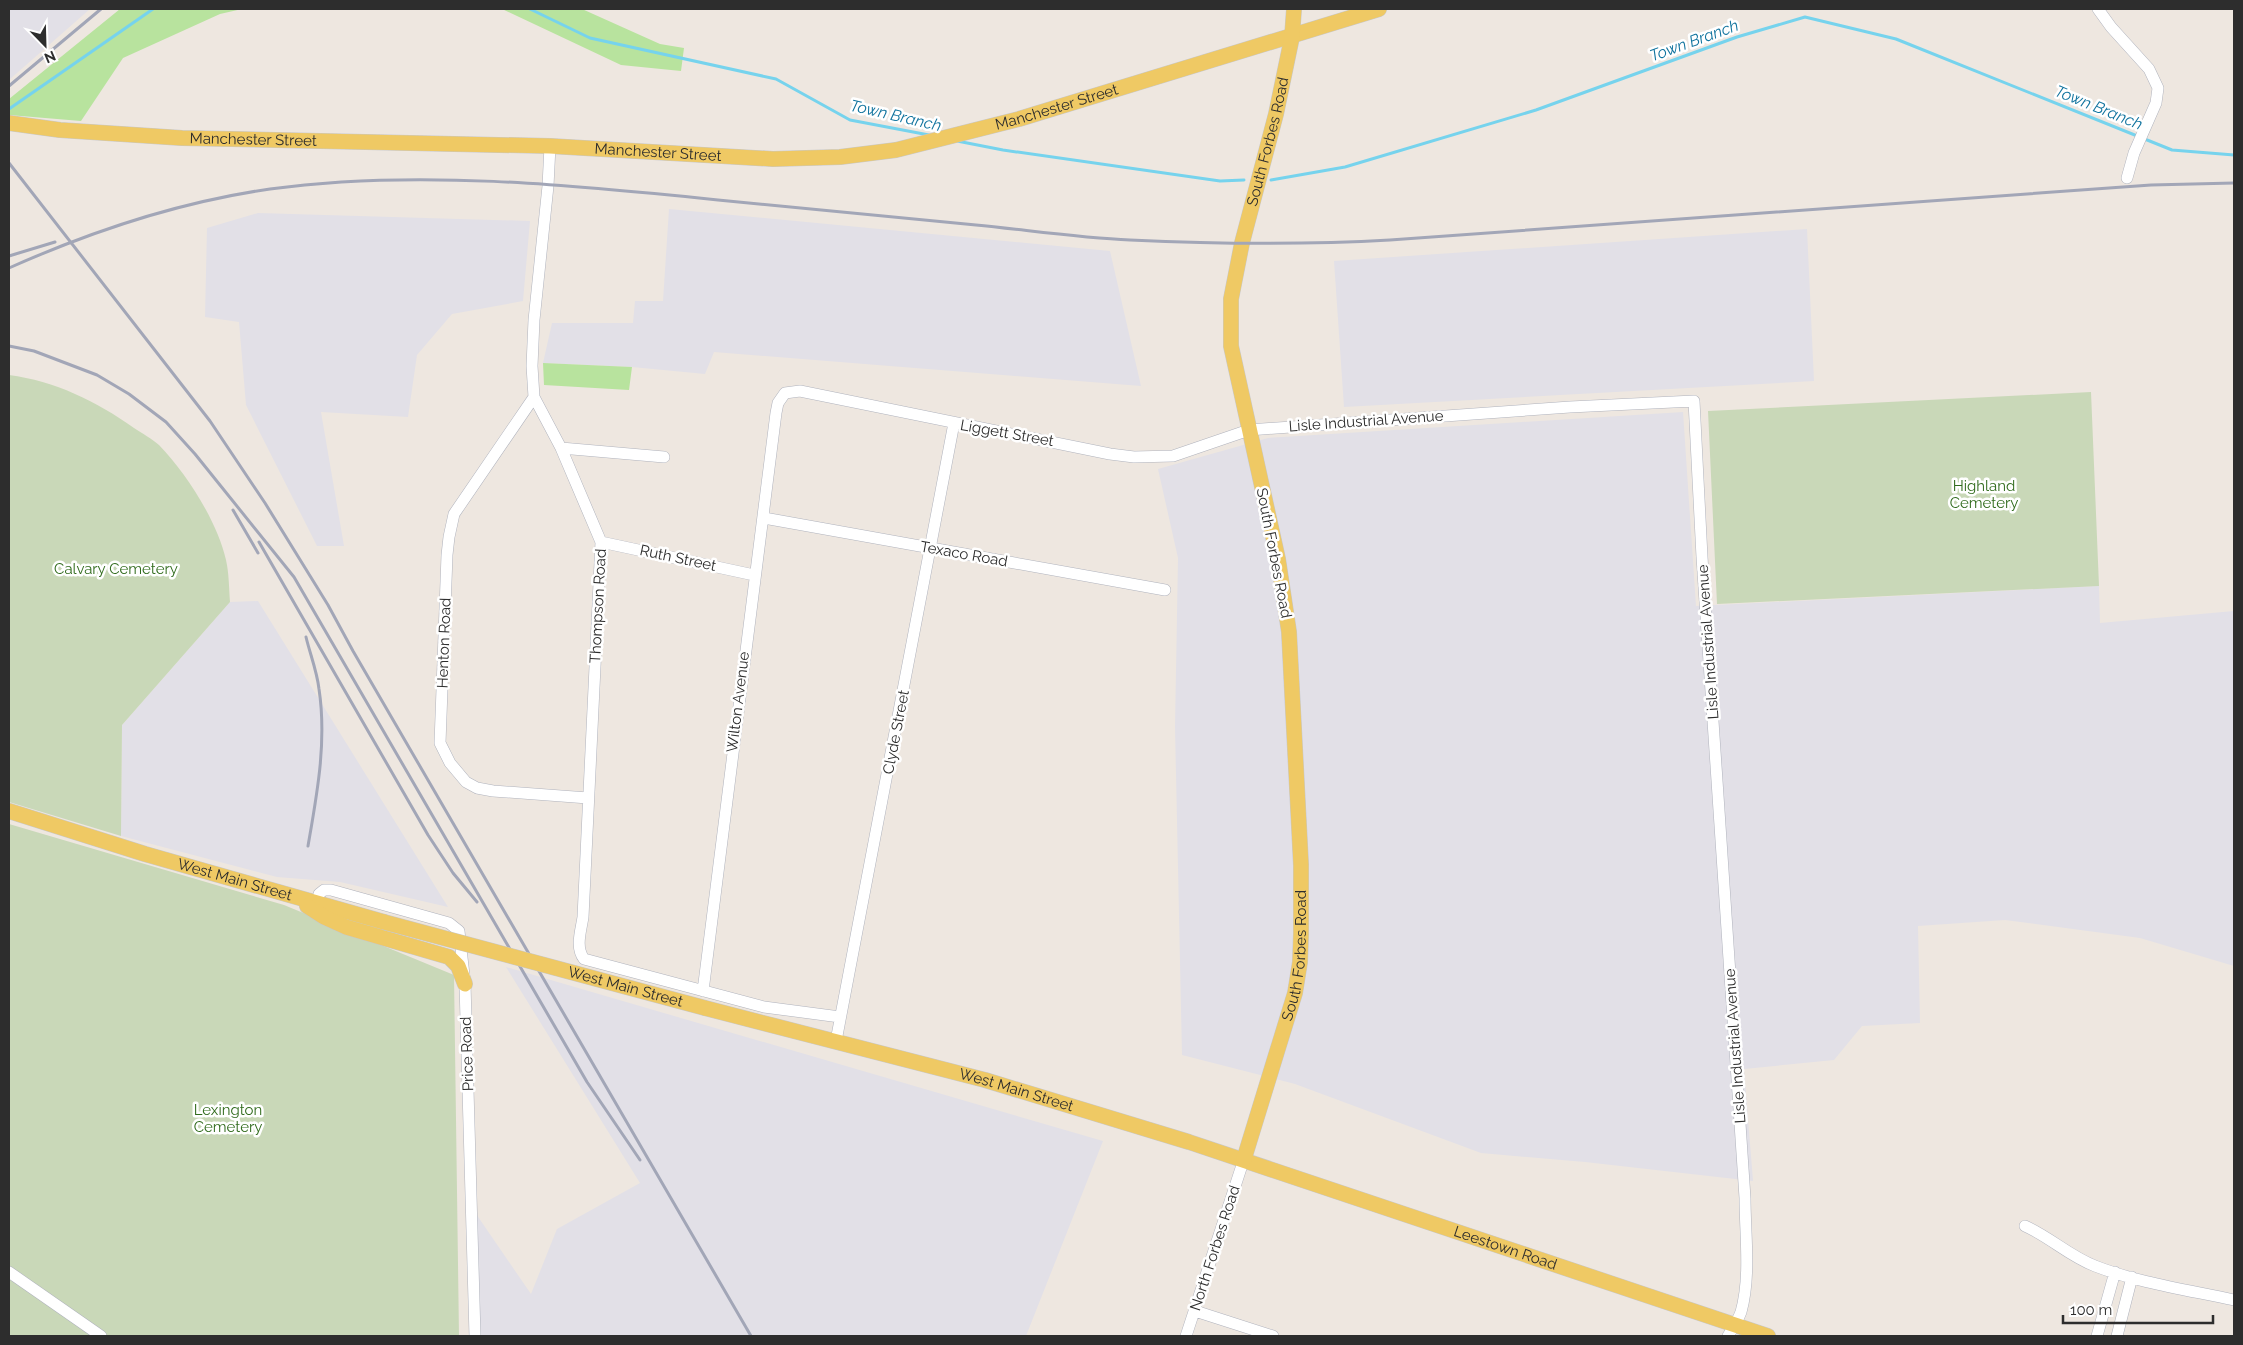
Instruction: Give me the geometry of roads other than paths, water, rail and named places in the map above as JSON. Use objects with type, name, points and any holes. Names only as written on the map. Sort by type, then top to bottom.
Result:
[{"type":"main road","name":"South Forbes Road","points":[[1244,1159],[1295,993],[1300,962],[1301,866],[1290,632],[1278,559],[1231,346],[1231,298],[1242,243],[1276,114],[1292,37],[1294,9]]},
{"type":"main road","name":"Manchester Street","points":[[9,123],[60,130],[182,138],[550,146],[773,159],[840,157],[896,150],[1051,110],[1379,9]]},
{"type":"main road","name":"West Main Street","points":[[9,811],[317,904],[705,1008],[995,1083],[1244,1159]]},
{"type":"main road","points":[[284,894],[340,924],[449,957],[458,966],[465,984]]},
{"type":"main road","name":"Leestown Road","points":[[1244,1159],[1731,1331],[1768,1336]]},
{"type":"street","points":[[2098,9],[2116,34],[2149,69],[2158,88],[2156,103],[2134,153],[2127,178]]},
{"type":"street","name":"Thompson Road","points":[[550,146],[548,186],[534,320],[532,366],[534,396],[561,448],[602,542],[583,917],[579,948],[584,959],[702,991]]},
{"type":"street","name":"Liggett Street","points":[[776,413],[781,396],[792,391],[800,391],[1110,454],[1153,458],[1173,456],[1249,430]]},
{"type":"street","name":"Henton Road","points":[[534,396],[454,514],[447,555],[440,743],[456,773],[466,782],[477,788],[493,791],[588,798]]},
{"type":"street","name":"Lisle Industrial Avenue","points":[[1249,430],[1552,408],[1694,401],[1703,566],[1745,1198],[1746,1268],[1744,1296],[1740,1314],[1731,1331]]},
{"type":"street","name":"Wilton Avenue","points":[[702,991],[776,413]]},
{"type":"street","name":"Clyde Street","points":[[836,1041],[954,423]]},
{"type":"street","points":[[561,448],[664,457]]},
{"type":"street","name":"Texaco Road","points":[[764,518],[1165,590]]},
{"type":"street","name":"Ruth Street","points":[[602,542],[754,575]]},
{"type":"street","name":"Price Road","points":[[317,904],[319,894],[324,890],[331,890],[449,923],[459,931],[465,984],[475,1336]]},
{"type":"street","points":[[702,991],[764,1007],[840,1017]]},
{"type":"street","name":"North Forbes Road","points":[[1186,1336],[1244,1159]]},
{"type":"street","points":[[2025,1226],[2044,1235],[2068,1253],[2115,1272],[2234,1300]]},
{"type":"street","points":[[9,1272],[102,1336]]},
{"type":"street","points":[[2097,1336],[2115,1272]]},
{"type":"street","points":[[2117,1336],[2132,1277]]},
{"type":"street","points":[[1195,1311],[1273,1336]]},
{"type":"waterway","name":"Town Branch","points":[[9,109],[153,9]]},
{"type":"waterway","name":"Town Branch","points":[[530,9],[590,38],[776,79],[850,120],[929,135]]},
{"type":"waterway","name":"Town Branch","points":[[1271,180],[1345,167],[1536,110],[1737,37],[1805,17],[1896,39],[2172,150],[2234,155]]},
{"type":"waterway","name":"Town Branch","points":[[957,141],[1003,150],[1220,181],[1244,180]]},
{"type":"railway","points":[[9,86],[101,9]]},
{"type":"railway","points":[[9,163],[210,421],[265,503],[328,605],[751,1336]]},
{"type":"railway","points":[[9,268],[104,230],[202,202],[270,189],[325,183],[381,180],[494,181],[607,189],[1092,238],[1227,243],[1325,243],[1390,240],[2151,185],[2234,183]]},
{"type":"railway","points":[[9,256],[55,242]]},
{"type":"railway","points":[[9,346],[34,351],[97,375],[129,394],[166,422],[195,454],[294,577],[587,1082],[640,1160]]},
{"type":"railway","points":[[233,510],[258,553]]},
{"type":"railway","points":[[259,542],[428,835],[453,873],[477,902]]},
{"type":"railway","points":[[306,637],[318,682],[322,729],[320,768],[308,846]]},
{"type":"park label","name":"Highland Cemetery","points":[[1984,494]]},
{"type":"park label","name":"Calvary Cemetery","points":[[116,569]]},
{"type":"park label","name":"Lexington Cemetery","points":[[228,1118]]}]
